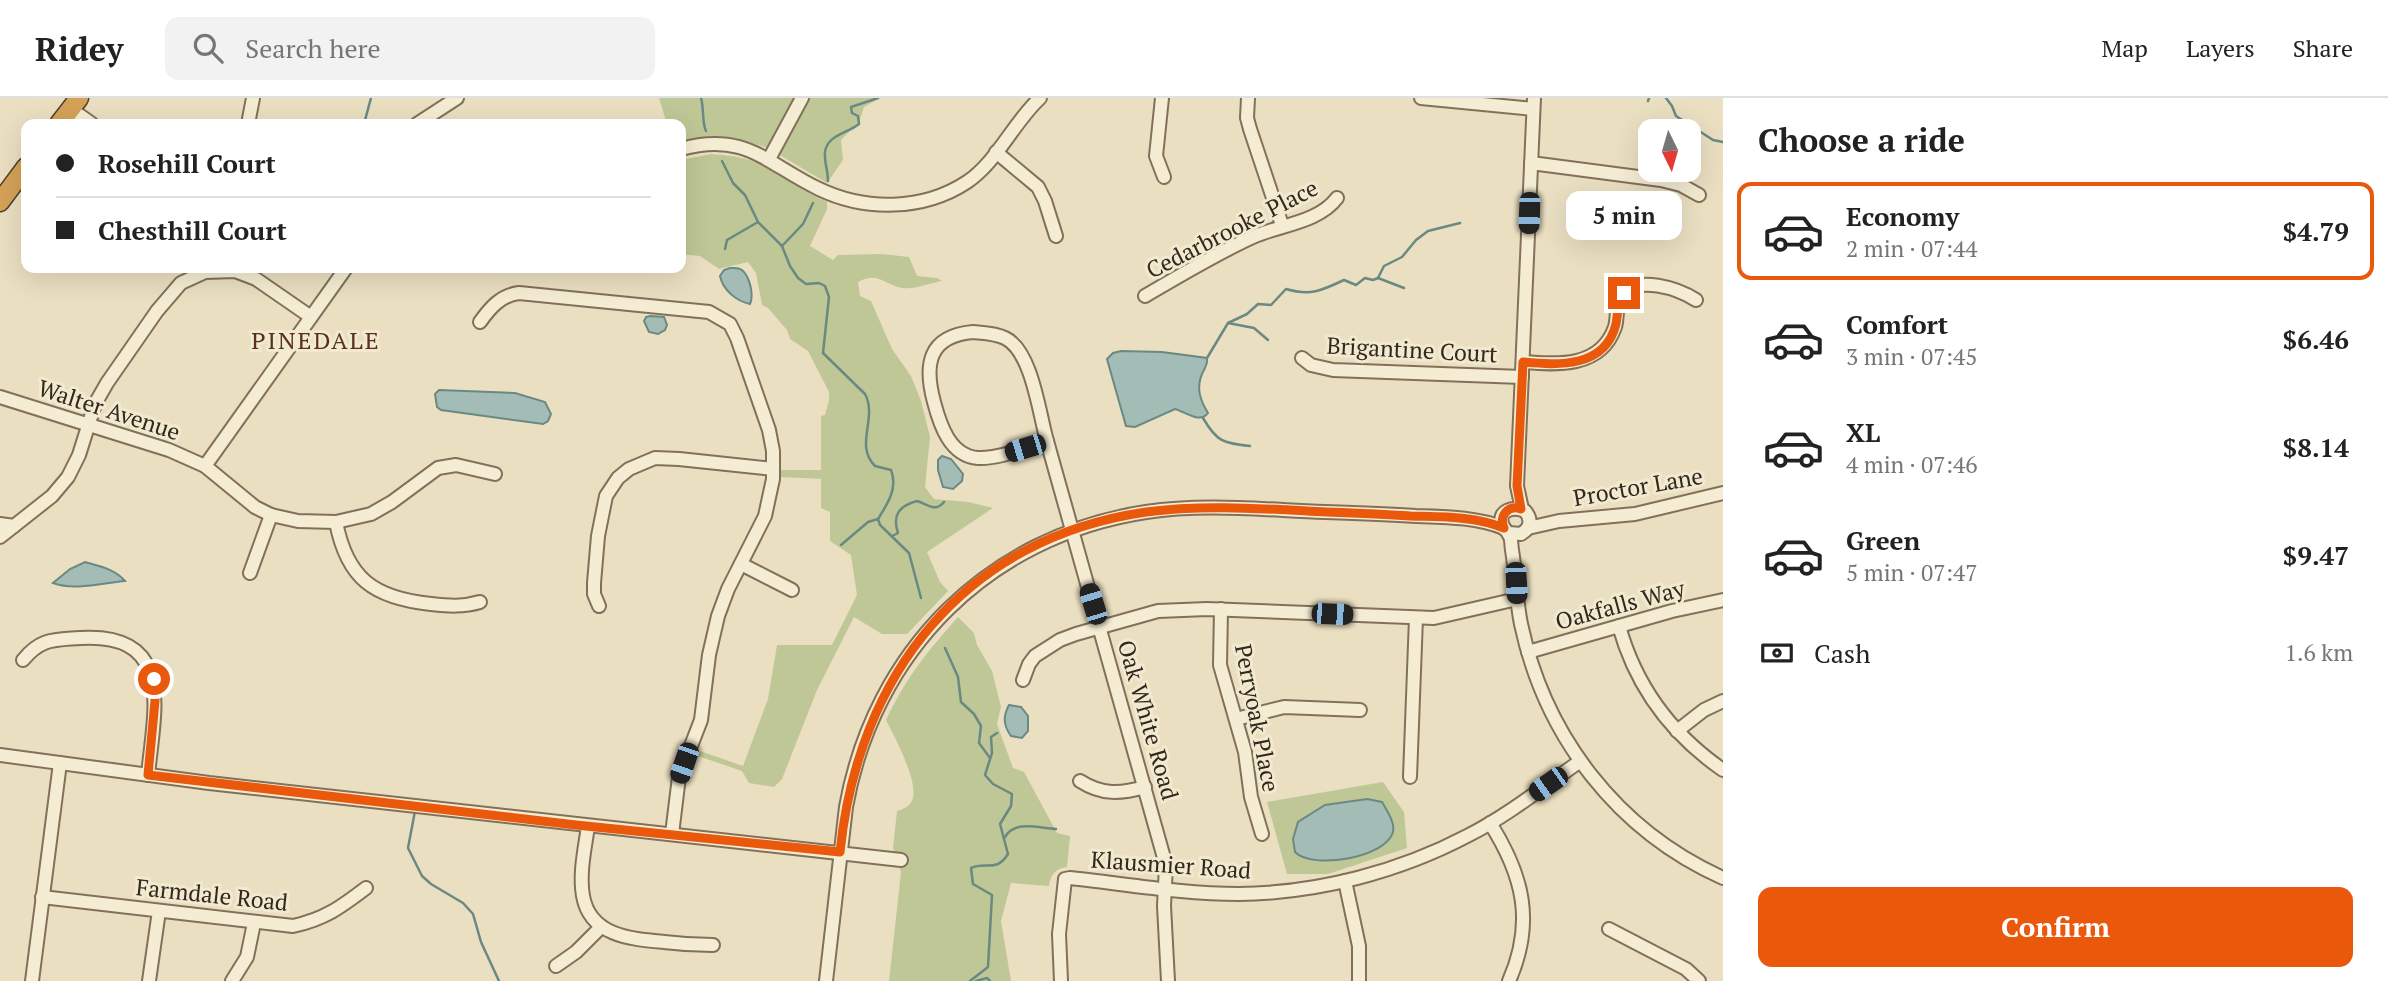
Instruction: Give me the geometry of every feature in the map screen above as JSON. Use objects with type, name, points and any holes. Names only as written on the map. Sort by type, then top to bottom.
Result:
[{"type":"highway","points":[[63,119],[75,103]]},
{"type":"highway","points":[[1,198],[21,173]]},
{"type":"street","points":[[249,119],[253,98]]},
{"type":"street","points":[[425,119],[457,98]]},
{"type":"street","points":[[769,159],[802,98]]},
{"type":"street","points":[[686,148],[723,144],[738,146],[769,159],[797,177],[840,197],[873,204],[905,204],[937,198],[978,173],[1024,114],[1040,98]]},
{"type":"street","points":[[1162,98],[1156,156],[1164,177]]},
{"type":"street","points":[[1248,98],[1250,129],[1282,225]]},
{"type":"street","points":[[1421,98],[1533,103],[1516,509],[1502,520],[1515,531],[1517,599],[1528,652],[1552,717],[1579,762],[1610,799],[1646,831],[1684,859],[1723,878]]},
{"type":"street","points":[[75,103],[88,119]]},
{"type":"street","points":[[996,152],[1038,187],[1056,236]]},
{"type":"street","points":[[1531,163],[1661,180],[1699,195]]},
{"type":"street","name":"Cedarbrooke Place","points":[[1145,296],[1224,251],[1282,225],[1325,211],[1337,198]]},
{"type":"street","points":[[0,537],[52,496],[68,477],[79,455],[95,404],[121,362],[172,293],[190,277],[204,273]]},
{"type":"street","points":[[242,273],[311,317]]},
{"type":"street","points":[[205,466],[342,273]]},
{"type":"street","points":[[1523,362],[1569,364],[1597,352],[1614,330],[1621,296],[1633,286],[1674,290],[1696,300]]},
{"type":"street","points":[[480,322],[494,304],[514,293],[709,312],[724,319],[734,331],[766,422],[773,451],[773,469],[765,516],[728,589],[713,634],[701,720],[679,777],[672,834]]},
{"type":"street","name":"Oak White Road","points":[[1047,441],[978,458],[958,449],[950,442],[939,419],[928,380],[930,358],[936,348],[952,336],[973,332],[995,334],[1014,344],[1026,362],[1167,865],[1164,906],[1168,981]]},
{"type":"street","name":"Brigantine Court","points":[[1302,358],[1311,365],[1334,370],[1522,377]]},
{"type":"street","name":"Walter Avenue","points":[[0,397],[169,450],[205,466],[244,499],[271,515]]},
{"type":"street","points":[[599,606],[594,594],[594,583],[602,509],[610,488],[629,469],[655,458],[667,458],[773,469]]},
{"type":"street","points":[[250,573],[271,515],[298,521],[336,522],[358,518],[383,507],[438,468],[456,465],[495,474]]},
{"type":"street","name":"Proctor Lane","points":[[826,981],[848,795],[856,762],[877,708],[907,656],[951,604],[1027,550],[1072,530],[1145,512],[1202,508],[1475,519],[1515,531],[1559,521],[1635,514],[1723,493]]},
{"type":"street","points":[[1515,531],[1530,521],[1516,509]]},
{"type":"street","name":"Proctor Lane","points":[[1475,519],[1516,509],[1559,521]]},
{"type":"street","points":[[336,522],[341,548],[350,565],[384,594],[409,601],[447,606],[461,607],[480,602]]},
{"type":"street","points":[[0,523],[14,526]]},
{"type":"street","points":[[741,564],[792,590]]},
{"type":"street","points":[[1023,680],[1029,664],[1045,649],[1076,634],[1158,611],[1221,609],[1416,618],[1443,617],[1517,599]]},
{"type":"street","name":"Oakfalls Way","points":[[1528,652],[1723,600]]},
{"type":"street","name":"Perryoak Place","points":[[1221,609],[1220,665],[1247,762],[1251,797],[1262,834]]},
{"type":"street","points":[[1410,777],[1416,618]]},
{"type":"street","points":[[1619,626],[1640,680],[1657,708],[1694,748],[1723,770]]},
{"type":"street","points":[[23,660],[36,645],[46,641],[116,639],[131,647],[151,671],[155,687],[148,775]]},
{"type":"street","points":[[1677,731],[1696,715],[1723,701]]},
{"type":"street","points":[[1236,719],[1284,707],[1360,710]]},
{"type":"street","points":[[0,755],[148,775],[901,860]]},
{"type":"street","name":"Klausmier Road","points":[[1061,981],[1059,934],[1065,879],[1166,889],[1253,893],[1345,881],[1434,852],[1490,823],[1579,762]]},
{"type":"street","points":[[32,981],[60,763]]},
{"type":"street","points":[[1080,780],[1107,793],[1145,787]]},
{"type":"street","points":[[1490,823],[1510,858],[1522,901],[1521,946],[1509,981]]},
{"type":"street","points":[[588,826],[583,897],[589,913],[601,927],[618,936],[635,939],[713,945]]},
{"type":"street","points":[[1345,881],[1359,946],[1359,981]]},
{"type":"street","name":"Farmdale Road","points":[[42,897],[293,926],[336,911],[366,888]]},
{"type":"street","points":[[149,981],[159,911]]},
{"type":"street","points":[[232,981],[247,957],[254,923]]},
{"type":"street","points":[[556,966],[576,952],[601,927]]},
{"type":"street","points":[[1609,929],[1686,970],[1699,981]]},
{"type":"green space","points":[[659,98],[798,98],[770,149],[727,137],[686,140],[686,119],[665,119]]},
{"type":"green space","points":[[808,98],[880,98],[864,107],[859,122],[841,140],[843,160],[827,183],[778,154]]},
{"type":"green space","points":[[711,154],[749,160],[827,202],[827,209],[810,246],[833,260],[838,255],[882,254],[909,257],[917,276],[942,281],[906,288],[876,278],[858,282],[860,296],[871,301],[892,349],[911,376],[921,401],[930,437],[925,487],[934,499],[968,502],[993,508],[927,552],[940,582],[948,591],[907,634],[882,634],[854,617],[817,690],[782,779],[774,787],[749,783],[742,771],[698,756],[700,751],[743,766],[768,699],[777,645],[832,645],[857,595],[851,555],[830,541],[830,512],[821,508],[821,479],[780,477],[781,470],[821,470],[821,416],[825,415],[829,392],[808,351],[790,339],[787,330],[768,308],[762,305],[756,273],[748,262],[719,269],[700,256],[686,255],[686,159]]},
{"type":"green space","points":[[958,617],[974,633],[977,645],[992,671],[1001,707],[997,724],[1013,768],[1024,772],[1057,833],[1070,836],[1067,867],[1054,873],[1049,886],[1011,883],[1001,921],[1011,981],[889,981],[901,872],[893,848],[897,811],[911,803],[913,790],[904,758],[886,720],[918,665]]},
{"type":"green space","points":[[1383,782],[1404,812],[1407,848],[1328,874],[1287,874],[1267,802]]},
{"type":"water","points":[[740,269],[745,273],[751,291],[750,304],[735,298],[724,286],[720,276],[724,270]]},
{"type":"water","points":[[650,316],[664,317],[667,325],[665,330],[658,334],[649,332],[644,321]]},
{"type":"water","points":[[1162,352],[1207,358],[1199,389],[1208,413],[1197,417],[1175,409],[1135,427],[1126,426],[1107,359],[1113,353]]},
{"type":"water","points":[[439,390],[515,393],[545,402],[551,414],[543,424],[441,410],[437,407],[435,394]]},
{"type":"water","points":[[942,456],[951,459],[963,474],[962,481],[953,489],[943,487],[938,470],[938,460]]},
{"type":"water","points":[[85,562],[112,571],[125,581],[79,586],[53,583],[70,569]]},
{"type":"water","points":[[1009,705],[1021,707],[1028,716],[1028,731],[1022,738],[1011,736],[1006,728],[1005,717]]},
{"type":"water","points":[[1367,799],[1382,802],[1393,824],[1393,832],[1377,849],[1332,860],[1316,860],[1295,852],[1293,839],[1298,822],[1325,805]]},
{"type":"waterway","points":[[365,119],[371,98]]},
{"type":"waterway","points":[[701,98],[706,131]]},
{"type":"waterway","points":[[828,181],[825,155],[827,146],[834,138],[859,124],[858,116],[852,113],[851,107],[878,98]]},
{"type":"waterway","points":[[1666,98],[1676,116],[1713,140],[1723,142]]},
{"type":"waterway","points":[[722,161],[733,183],[745,195],[758,222],[782,246],[798,278],[806,284],[819,283],[825,286],[829,297],[823,353],[865,394],[869,412],[866,440],[869,458],[875,466],[891,470],[893,489],[878,519],[868,522],[841,545]]},
{"type":"waterway","points":[[782,246],[803,224],[813,203]]},
{"type":"waterway","points":[[725,249],[727,240],[758,222]]},
{"type":"waterway","points":[[1378,278],[1384,266],[1402,257],[1416,240],[1428,231],[1460,223]]},
{"type":"waterway","points":[[1207,358],[1228,323],[1247,314],[1258,304],[1271,305],[1286,289],[1315,291],[1344,280],[1356,285],[1365,278],[1378,278],[1404,288]]},
{"type":"waterway","points":[[1228,323],[1254,328],[1268,340]]},
{"type":"waterway","points":[[1203,418],[1212,432],[1222,440],[1250,446]]},
{"type":"waterway","points":[[892,536],[898,533],[896,521],[901,509],[917,501],[931,507],[938,507],[944,502]]},
{"type":"waterway","points":[[878,519],[880,525],[909,553],[921,598]]},
{"type":"waterway","points":[[945,648],[958,677],[961,702],[974,714],[981,726],[979,743],[990,758]]},
{"type":"waterway","points":[[970,981],[988,967],[992,895],[973,884],[971,868],[995,865],[1008,854],[1000,824],[1011,806],[1012,794],[993,784],[985,775],[992,753],[991,737],[997,733]]},
{"type":"waterway","points":[[415,811],[408,848],[422,876],[463,903],[473,914],[481,942],[499,981]]},
{"type":"waterway","points":[[1005,837],[1015,828],[1021,827],[1056,829]]},
{"type":"waterway","points":[[976,981],[987,978],[990,981]]},
{"type":"district","name":"PINEDALE","points":[[316,341]]},
{"type":"route","points":[[154,679],[155,701],[148,775],[576,825],[840,852],[850,783],[856,762],[877,708],[892,680],[929,628],[951,604],[991,572],[1027,550],[1072,530],[1120,517],[1172,509],[1429,516],[1475,519],[1504,528],[1502,520],[1506,511],[1517,507],[1521,509],[1517,486],[1523,362],[1569,364],[1597,352],[1614,330],[1618,306],[1624,293]]}]
